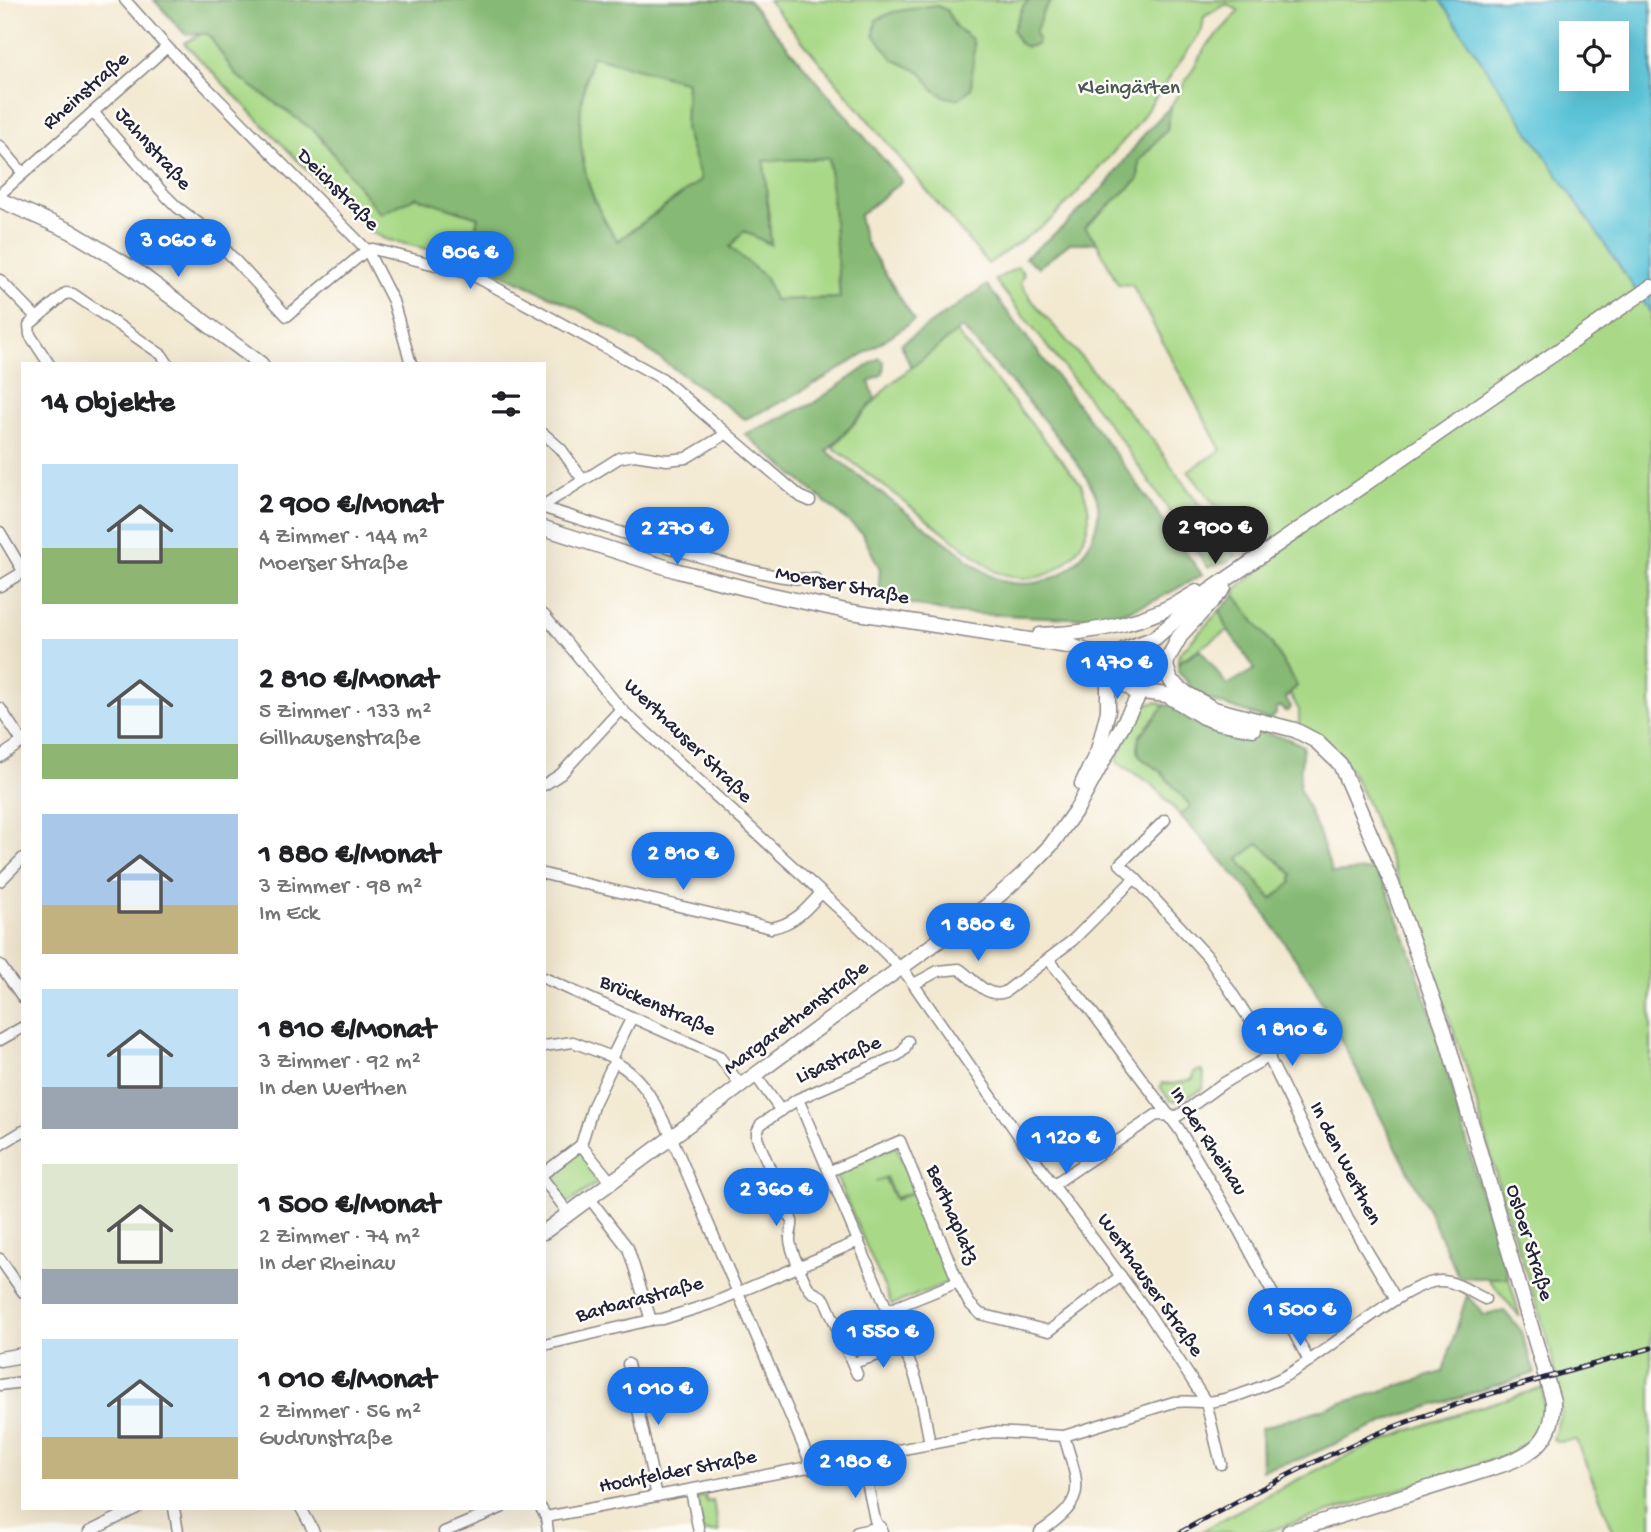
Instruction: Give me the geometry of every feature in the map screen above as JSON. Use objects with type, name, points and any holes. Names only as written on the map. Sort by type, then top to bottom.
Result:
[{"type":"main road","points":[[0,200],[70,231],[135,270],[258,362]]},
{"type":"main road","points":[[1118,676],[1117,664],[1125,649],[1155,638],[1200,598],[1651,287]]},
{"type":"main road","name":"Moerser Straße","points":[[546,529],[678,571],[768,594],[846,611],[1074,647],[1090,652],[1107,663]]},
{"type":"main road","points":[[1181,635],[1242,569]]},
{"type":"main road","name":"Moerser Straße","points":[[1014,637],[1090,631],[1126,624],[1151,616],[1218,579],[1242,569]]},
{"type":"main road","points":[[1140,693],[1129,688],[1107,663],[1116,646],[1130,637],[1166,630]]},
{"type":"main road","name":"Margarethenstraße","points":[[546,1230],[987,906],[1023,875],[1051,845],[1094,782],[1130,707],[1140,693],[1158,681],[1165,651],[1181,635]]},
{"type":"main road","name":"Osloer Straße","points":[[1181,635],[1166,666],[1171,681],[1199,702],[1214,709],[1295,730],[1316,741],[1340,764],[1392,884],[1444,1030],[1553,1401],[1553,1416],[1543,1439],[1531,1452],[1517,1459],[1289,1532]]},
{"type":"main road","name":"Margarethenstraße","points":[[1063,826],[1104,731],[1109,698],[1107,663]]},
{"type":"main road","name":"Osloer Straße","points":[[1140,693],[1167,695],[1203,717],[1217,722],[1270,731],[1303,743],[1328,761],[1358,803]]},
{"type":"main road","points":[[0,1359],[21,1355]]},
{"type":"street","name":"Deichstraße","points":[[125,0],[167,47],[367,250],[373,249],[471,274],[663,379],[801,497],[810,500]]},
{"type":"street","name":"Rheinstraße","points":[[0,194],[167,47]]},
{"type":"street","name":"Jahnstraße","points":[[93,112],[170,201],[206,229],[287,316],[367,250]]},
{"type":"street","points":[[0,146],[22,172]]},
{"type":"street","points":[[367,250],[393,301],[410,362]]},
{"type":"street","points":[[0,280],[33,321]]},
{"type":"street","points":[[48,362],[30,335],[33,321],[66,293],[73,294],[162,355],[167,362]]},
{"type":"street","points":[[546,506],[619,458],[634,455],[667,460],[686,458],[726,434]]},
{"type":"street","points":[[546,436],[561,449],[583,480]]},
{"type":"street","points":[[546,508],[645,542],[717,562],[794,580],[817,579]]},
{"type":"street","points":[[0,532],[21,568]]},
{"type":"street","points":[[0,586],[21,572]]},
{"type":"street","name":"Werthauser Straße","points":[[546,617],[621,709],[901,968],[914,984],[1121,1276],[1206,1402],[1221,1464]]},
{"type":"street","points":[[0,708],[21,740]]},
{"type":"street","points":[[546,784],[561,774],[621,709]]},
{"type":"street","points":[[0,757],[21,743]]},
{"type":"street","points":[[914,984],[938,971],[959,969],[988,992],[997,995],[1005,992],[1073,940],[1135,878],[1120,864],[1165,820]]},
{"type":"street","points":[[0,881],[21,860]]},
{"type":"street","points":[[546,874],[771,928],[784,926],[803,914],[821,894]]},
{"type":"street","name":"In den Werthen","points":[[1135,878],[1207,956],[1252,1023],[1343,1209],[1396,1299]]},
{"type":"street","name":"In der Rheinau","points":[[1049,960],[1089,1008],[1180,1129],[1209,1175],[1309,1361]]},
{"type":"street","points":[[0,965],[21,990]]},
{"type":"street","name":"Brückenstraße","points":[[546,979],[719,1056],[742,1087]]},
{"type":"street","points":[[546,1171],[581,1145],[593,1106],[632,1017]]},
{"type":"street","points":[[0,1040],[21,1028]]},
{"type":"street","name":"Lisastraße","points":[[903,1347],[855,1368],[825,1300],[811,1290],[799,1266],[790,1237],[792,1221],[757,1139],[757,1132],[761,1124],[798,1099],[898,1055],[904,1051],[908,1041]]},
{"type":"street","points":[[546,1046],[573,1042],[613,1059],[630,1072],[657,1108],[738,1291],[808,1457],[810,1468]]},
{"type":"street","points":[[1054,1185],[1156,1115],[1178,1116],[1223,1084],[1270,1056]]},
{"type":"street","name":"Lisastraße","points":[[756,1076],[780,1111]]},
{"type":"street","points":[[798,1099],[889,1310],[921,1396],[930,1444]]},
{"type":"street","points":[[0,1144],[21,1132]]},
{"type":"street","name":"Berthaplatz","points":[[830,1171],[900,1142],[958,1282],[889,1310]]},
{"type":"street","points":[[581,1145],[612,1183]]},
{"type":"street","points":[[546,1183],[569,1213]]},
{"type":"street","points":[[590,1199],[628,1248],[651,1320]]},
{"type":"street","name":"Barbarastraße","points":[[546,1345],[663,1319],[713,1303],[859,1241]]},
{"type":"street","points":[[0,1259],[18,1277]]},
{"type":"street","points":[[958,1282],[969,1303],[980,1314],[1049,1331],[1121,1276]]},
{"type":"street","name":"Hochfelder Straße","points":[[544,1513],[691,1491],[993,1432],[1064,1436],[1174,1402],[1206,1402],[1233,1396],[1279,1379],[1396,1299],[1428,1283],[1452,1283],[1485,1299]]},
{"type":"street","points":[[628,1364],[657,1496]]},
{"type":"street","points":[[0,1385],[21,1382]]},
{"type":"street","points":[[1040,1532],[1059,1520],[1072,1505],[1078,1490],[1064,1436]]},
{"type":"street","points":[[857,1532],[881,1530],[875,1520],[862,1458]]},
{"type":"street","points":[[691,1491],[699,1532]]},
{"type":"street","points":[[89,1532],[132,1510]]},
{"type":"street","points":[[174,1510],[178,1532]]},
{"type":"street","points":[[302,1510],[314,1532]]},
{"type":"street","points":[[444,1532],[496,1510]]},
{"type":"street","points":[[544,1513],[548,1532]]},
{"type":"green space","points":[[154,0],[748,0],[902,181],[859,216],[865,241],[914,320],[832,374],[745,419],[642,346],[566,303],[468,259],[478,217],[416,197],[380,214],[316,132],[236,75],[208,34],[185,34]],"holes":[[[592,56],[687,82],[685,129],[701,180],[618,241],[594,198],[582,152],[581,104]],[[829,158],[840,298],[774,300],[766,278],[730,247],[744,231],[771,245],[764,161]]]},
{"type":"green space","name":"Kleingärten","points":[[768,0],[1450,0],[1651,300],[1651,1532],[1614,1532],[1576,1440],[1556,1442],[1553,1439],[1561,1412],[1550,1347],[1502,1197],[1468,1072],[1419,931],[1366,800],[1351,771],[1339,754],[1299,727],[1299,710],[1290,694],[1297,686],[1273,646],[1235,595],[1237,588],[1269,563],[1243,540],[1188,471],[1221,450],[1132,285],[1118,284],[1097,243],[1085,227],[1138,180],[1139,161],[1167,129],[1171,106],[1205,48],[1239,11],[1227,4],[1204,17],[1202,30],[1134,129],[1052,219],[988,264]]},
{"type":"green space","points":[[1029,0],[1052,0],[1043,12],[1035,33],[1038,39],[1036,45],[1026,47],[1019,43],[1013,30],[1023,6]]},
{"type":"green space","points":[[935,5],[947,10],[955,26],[972,39],[974,47],[971,89],[958,99],[946,97],[934,90],[921,72],[894,60],[874,35],[876,20],[893,12]]},
{"type":"green space","points":[[201,34],[208,34],[236,75],[316,132],[380,213],[416,197],[478,217],[468,259],[385,239],[371,232],[337,201],[184,43]]},
{"type":"green space","points":[[592,56],[687,82],[685,129],[701,180],[617,241],[592,195],[579,144],[581,102]]},
{"type":"green space","points":[[1171,106],[1167,129],[1139,161],[1138,180],[1085,227],[1097,243],[1070,243],[1039,267],[1025,258],[1065,225],[1106,185],[1146,132]]},
{"type":"green space","points":[[829,158],[840,298],[774,300],[766,278],[730,248],[744,230],[771,244],[764,161]]},
{"type":"green space","points":[[1018,267],[1024,274],[1020,282],[1033,302],[1152,439],[1236,556],[1208,567],[1118,436],[995,280]]},
{"type":"green space","points":[[987,285],[1117,456],[1202,575],[1156,600],[1113,616],[1071,618],[952,613],[878,597],[880,569],[862,533],[745,434],[812,404],[879,358],[884,362],[883,374],[869,382],[875,400],[827,451],[996,578],[1011,583],[1030,583],[1048,580],[1065,572],[1083,554],[1097,521],[1098,504],[1079,466],[1039,414],[962,328],[911,368],[901,344]]},
{"type":"green space","points":[[956,332],[1081,484],[1088,508],[1087,528],[1070,559],[1051,572],[1024,578],[996,572],[833,447],[888,386]]},
{"type":"green space","points":[[1235,595],[1273,646],[1297,686],[1286,698],[1291,707],[1288,711],[1284,711],[1281,706],[1269,720],[1191,694],[1189,683],[1178,672],[1178,662],[1201,650],[1227,685],[1255,669],[1228,630],[1220,610]]},
{"type":"green space","points":[[1220,610],[1228,630],[1178,662],[1179,654]]},
{"type":"green space","points":[[1140,652],[1151,657],[1156,668],[1151,679],[1140,684],[1129,679],[1124,668],[1129,657]]},
{"type":"green space","points":[[1157,702],[1165,705],[1139,737],[1138,750],[1140,757],[1161,772],[1191,806],[1180,815],[1153,785],[1118,763],[1117,759],[1139,709]]},
{"type":"green space","points":[[1165,705],[1185,710],[1216,725],[1282,737],[1303,746],[1299,788],[1319,833],[1332,873],[1379,869],[1437,1032],[1478,1183],[1509,1278],[1458,1276],[1426,1205],[1311,982],[1251,893],[1180,815],[1191,806],[1161,772],[1140,757],[1139,737]],"holes":[[[1259,843],[1292,874],[1291,883],[1272,899],[1238,859]]]},
{"type":"green space","points":[[1259,843],[1292,874],[1291,883],[1272,899],[1238,859]]},
{"type":"green space","points":[[1201,1070],[1204,1073],[1203,1088],[1179,1101],[1171,1101],[1160,1087],[1162,1083],[1173,1084],[1193,1079],[1194,1072]]},
{"type":"green space","points":[[896,1146],[915,1191],[895,1198],[886,1177],[875,1182],[885,1179],[895,1200],[916,1191],[954,1280],[892,1305],[834,1172]]},
{"type":"green space","points":[[580,1150],[604,1178],[567,1204],[547,1175]]},
{"type":"green space","points":[[1487,1277],[1509,1278],[1520,1317]]},
{"type":"green space","points":[[1467,1295],[1484,1315],[1504,1311],[1520,1329],[1535,1373],[1394,1418],[1300,1459],[1262,1470],[1261,1428],[1443,1372]]},
{"type":"green space","points":[[1542,1388],[1543,1411],[1538,1428],[1527,1442],[1508,1455],[1266,1532],[1200,1532],[1280,1488],[1363,1449],[1429,1423]]},
{"type":"green space","points":[[705,1496],[707,1502],[713,1501],[719,1532],[703,1532],[697,1498]]},
{"type":"water","points":[[1440,0],[1651,0],[1651,313]]},
{"type":"railway","points":[[1181,1532],[1311,1464],[1391,1428],[1488,1395],[1651,1348]]}]
